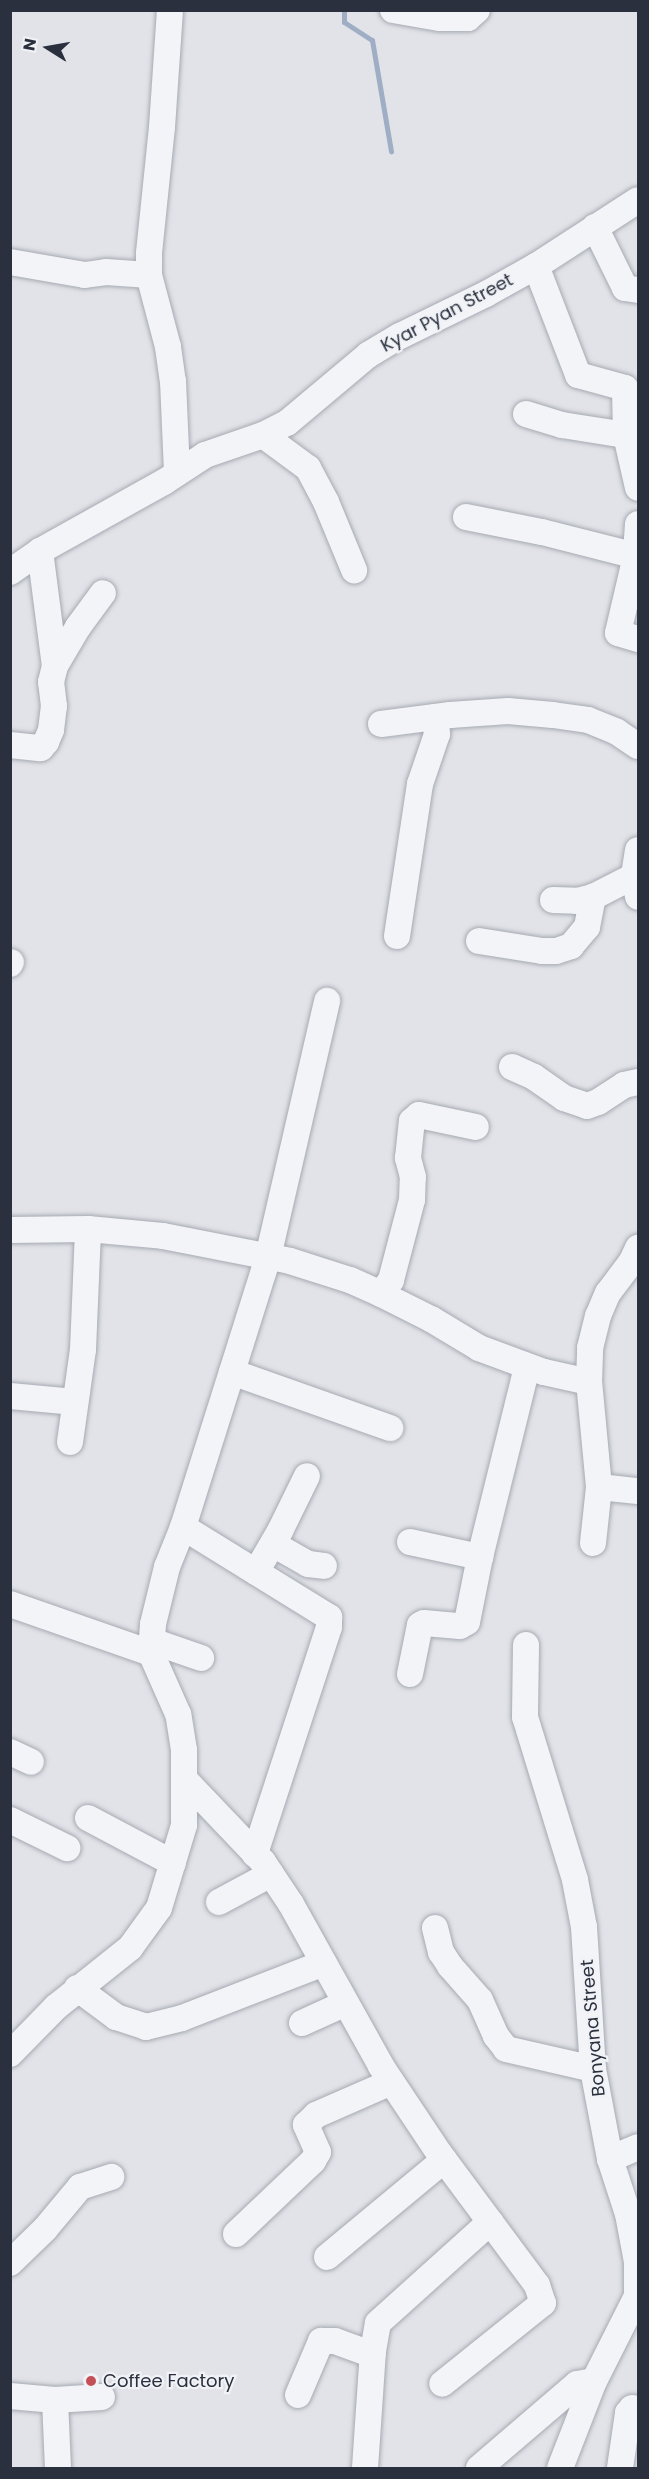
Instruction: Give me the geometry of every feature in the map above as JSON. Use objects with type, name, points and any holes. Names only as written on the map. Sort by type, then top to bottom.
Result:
[{"type":"street","points":[[170,10],[149,275],[168,347],[173,381],[177,471]]},
{"type":"street","points":[[393,10],[440,18],[468,18],[477,10]]},
{"type":"street","name":"Kyar Pyan Street","points":[[10,572],[40,551],[164,482],[177,471],[205,455],[263,435],[287,423],[368,355],[400,336],[486,294],[536,266],[639,200]]},
{"type":"street","points":[[595,228],[625,288],[639,290]]},
{"type":"street","points":[[10,262],[85,275],[106,272],[149,275]]},
{"type":"street","points":[[536,266],[578,375],[625,388],[626,435],[639,488]]},
{"type":"street","points":[[526,414],[585,430],[626,435]]},
{"type":"street","points":[[263,435],[308,468],[326,502],[354,570]]},
{"type":"street","points":[[466,517],[553,534],[636,556]]},
{"type":"street","points":[[639,524],[636,556],[618,633],[639,639]]},
{"type":"street","points":[[40,551],[55,666]]},
{"type":"street","points":[[10,745],[30,749],[41,748],[46,742],[51,730],[54,706],[51,682],[55,666],[78,627],[103,593]]},
{"type":"street","points":[[381,724],[508,711],[588,720],[617,732],[639,746]]},
{"type":"street","points":[[397,936],[420,784],[437,734],[435,717]]},
{"type":"street","points":[[553,900],[577,902],[636,886],[639,850]]},
{"type":"street","points":[[479,941],[542,951],[556,951],[571,946],[587,927],[593,897]]},
{"type":"street","points":[[10,2054],[26,2035],[77,1988],[130,1948],[159,1908],[173,1863],[184,1825],[184,1750],[178,1714],[152,1647],[153,1624],[167,1567],[183,1527],[268,1257],[327,1001]]},
{"type":"street","points":[[512,1067],[534,1077],[564,1098],[587,1106],[598,1102],[624,1085],[639,1082]]},
{"type":"street","points":[[381,1294],[391,1280],[412,1200],[413,1177],[408,1158],[412,1121],[419,1116],[476,1127]]},
{"type":"street","points":[[69,1442],[83,1350],[88,1229]]},
{"type":"street","points":[[10,1230],[88,1229],[163,1236],[317,1269],[381,1294],[431,1319],[478,1348],[571,1380],[589,1382]]},
{"type":"street","points":[[592,1543],[599,1487],[589,1382],[590,1348],[598,1316],[608,1293],[631,1263],[639,1248]]},
{"type":"street","points":[[410,1674],[420,1625],[424,1623],[460,1626],[467,1622],[480,1557],[527,1366]]},
{"type":"street","points":[[232,1372],[390,1428]]},
{"type":"street","points":[[10,1396],[75,1402]]},
{"type":"street","points":[[255,1572],[273,1544],[307,1476]]},
{"type":"street","points":[[599,1487],[639,1491]]},
{"type":"street","points":[[183,1527],[328,1617],[329,1627],[255,1854]]},
{"type":"street","points":[[411,1542],[480,1557]]},
{"type":"street","points":[[273,1544],[308,1564],[324,1566]]},
{"type":"street","points":[[10,1604],[152,1647],[201,1658]]},
{"type":"street","name":"Bonyana Street","points":[[526,1646],[525,1717],[575,1880],[584,1927],[593,2069],[610,2159],[633,2213],[638,2262],[638,2296],[594,2381],[560,2469]]},
{"type":"street","points":[[185,1780],[271,1874],[391,2082],[444,2160],[537,2285],[543,2303],[442,2384]]},
{"type":"street","points":[[88,1818],[173,1863]]},
{"type":"street","points":[[10,1820],[67,1848]]},
{"type":"street","points":[[219,1902],[271,1874]]},
{"type":"street","points":[[435,1928],[441,1952],[450,1966],[480,2000],[496,2036],[506,2049],[593,2069]]},
{"type":"street","points":[[77,1988],[116,2017],[146,2027],[182,2018],[324,1963]]},
{"type":"street","points":[[302,2023],[346,2003]]},
{"type":"street","points":[[236,2234],[313,2161],[318,2152],[306,2125],[316,2115],[391,2082]]},
{"type":"street","points":[[610,2159],[639,2147]]},
{"type":"street","points":[[327,2257],[444,2160]]},
{"type":"street","points":[[10,2263],[45,2229],[80,2187],[111,2177]]},
{"type":"street","points":[[365,2469],[373,2355],[378,2323],[490,2222]]},
{"type":"street","points":[[298,2395],[321,2341],[335,2341],[373,2355]]},
{"type":"street","points":[[479,2469],[577,2384],[594,2381]]},
{"type":"street","points":[[10,2396],[55,2400],[102,2397]]},
{"type":"street","points":[[55,2400],[58,2469]]},
{"type":"street","points":[[620,2469],[633,2411]]},
{"type":"waterway","points":[[344,10],[344,22],[372,40],[391,151]]},
{"type":"place","name":"Coffee Factory","points":[[91,2381]]}]
